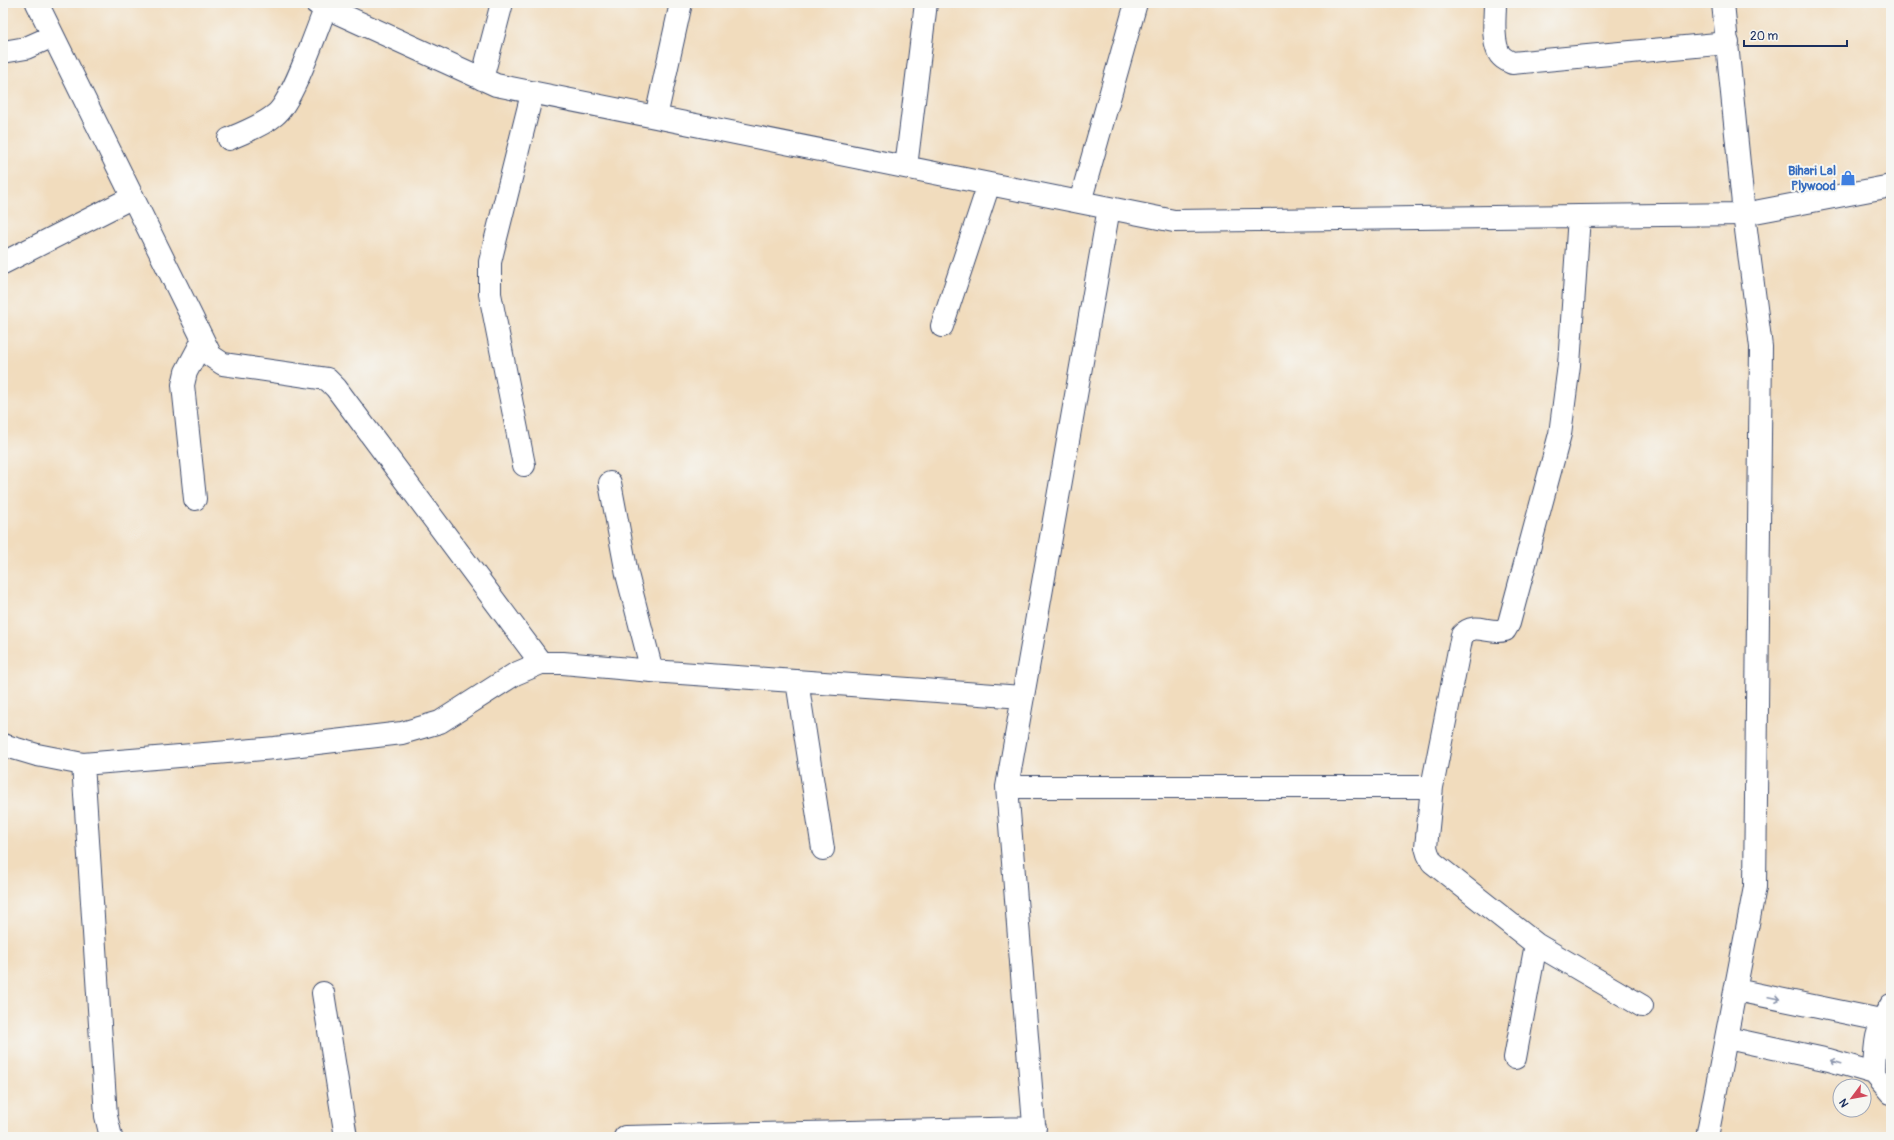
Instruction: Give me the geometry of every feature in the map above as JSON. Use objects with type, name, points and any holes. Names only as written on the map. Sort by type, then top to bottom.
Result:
[{"type":"street","points":[[37,3],[211,356],[223,364],[327,379],[336,388],[541,663]]},
{"type":"street","points":[[482,79],[502,3]]},
{"type":"street","points":[[656,118],[681,3]]},
{"type":"street","points":[[906,167],[926,3]]},
{"type":"street","points":[[1080,202],[1136,3]]},
{"type":"street","points":[[1495,3],[1495,40],[1498,52],[1504,59],[1512,62],[1728,43]]},
{"type":"street","points":[[1707,1137],[1755,887],[1761,347],[1744,214],[1723,3]]},
{"type":"street","points":[[229,139],[276,115],[289,97],[321,5],[496,85],[532,94],[1174,221],[1744,214],[1891,186]]},
{"type":"street","points":[[3,52],[26,48],[53,36]]},
{"type":"street","points":[[524,465],[490,294],[490,262],[532,94]]},
{"type":"street","points":[[942,326],[989,184]]},
{"type":"street","points":[[3,263],[133,197]]},
{"type":"street","points":[[625,1137],[1035,1132],[1007,786],[1109,208]]},
{"type":"street","points":[[1579,216],[1570,365],[1560,434],[1509,623],[1505,630],[1499,631],[1474,627],[1467,630],[1462,635],[1432,788],[1426,847],[1432,862],[1536,944],[1642,1006]]},
{"type":"street","points":[[195,499],[184,385],[186,372],[203,340]]},
{"type":"street","points":[[610,483],[627,574],[652,671]]},
{"type":"street","points":[[3,744],[37,755],[83,764],[275,748],[402,733],[440,722],[515,674],[541,663],[564,663],[652,671],[1023,697]]},
{"type":"street","points":[[797,681],[823,849]]},
{"type":"street","points":[[83,764],[106,1116],[111,1137]]},
{"type":"street","points":[[1007,786],[1432,788]]},
{"type":"street","points":[[1515,1058],[1536,944]]},
{"type":"street","points":[[1736,990],[1886,1013],[1876,1041],[1874,1073]]},
{"type":"street","points":[[323,993],[346,1137]]},
{"type":"street","points":[[1727,1038],[1829,1060],[1874,1073],[1891,1092]]},
{"type":"place","name":"Bihari Lal Plywood","points":[[1848,178]]}]
